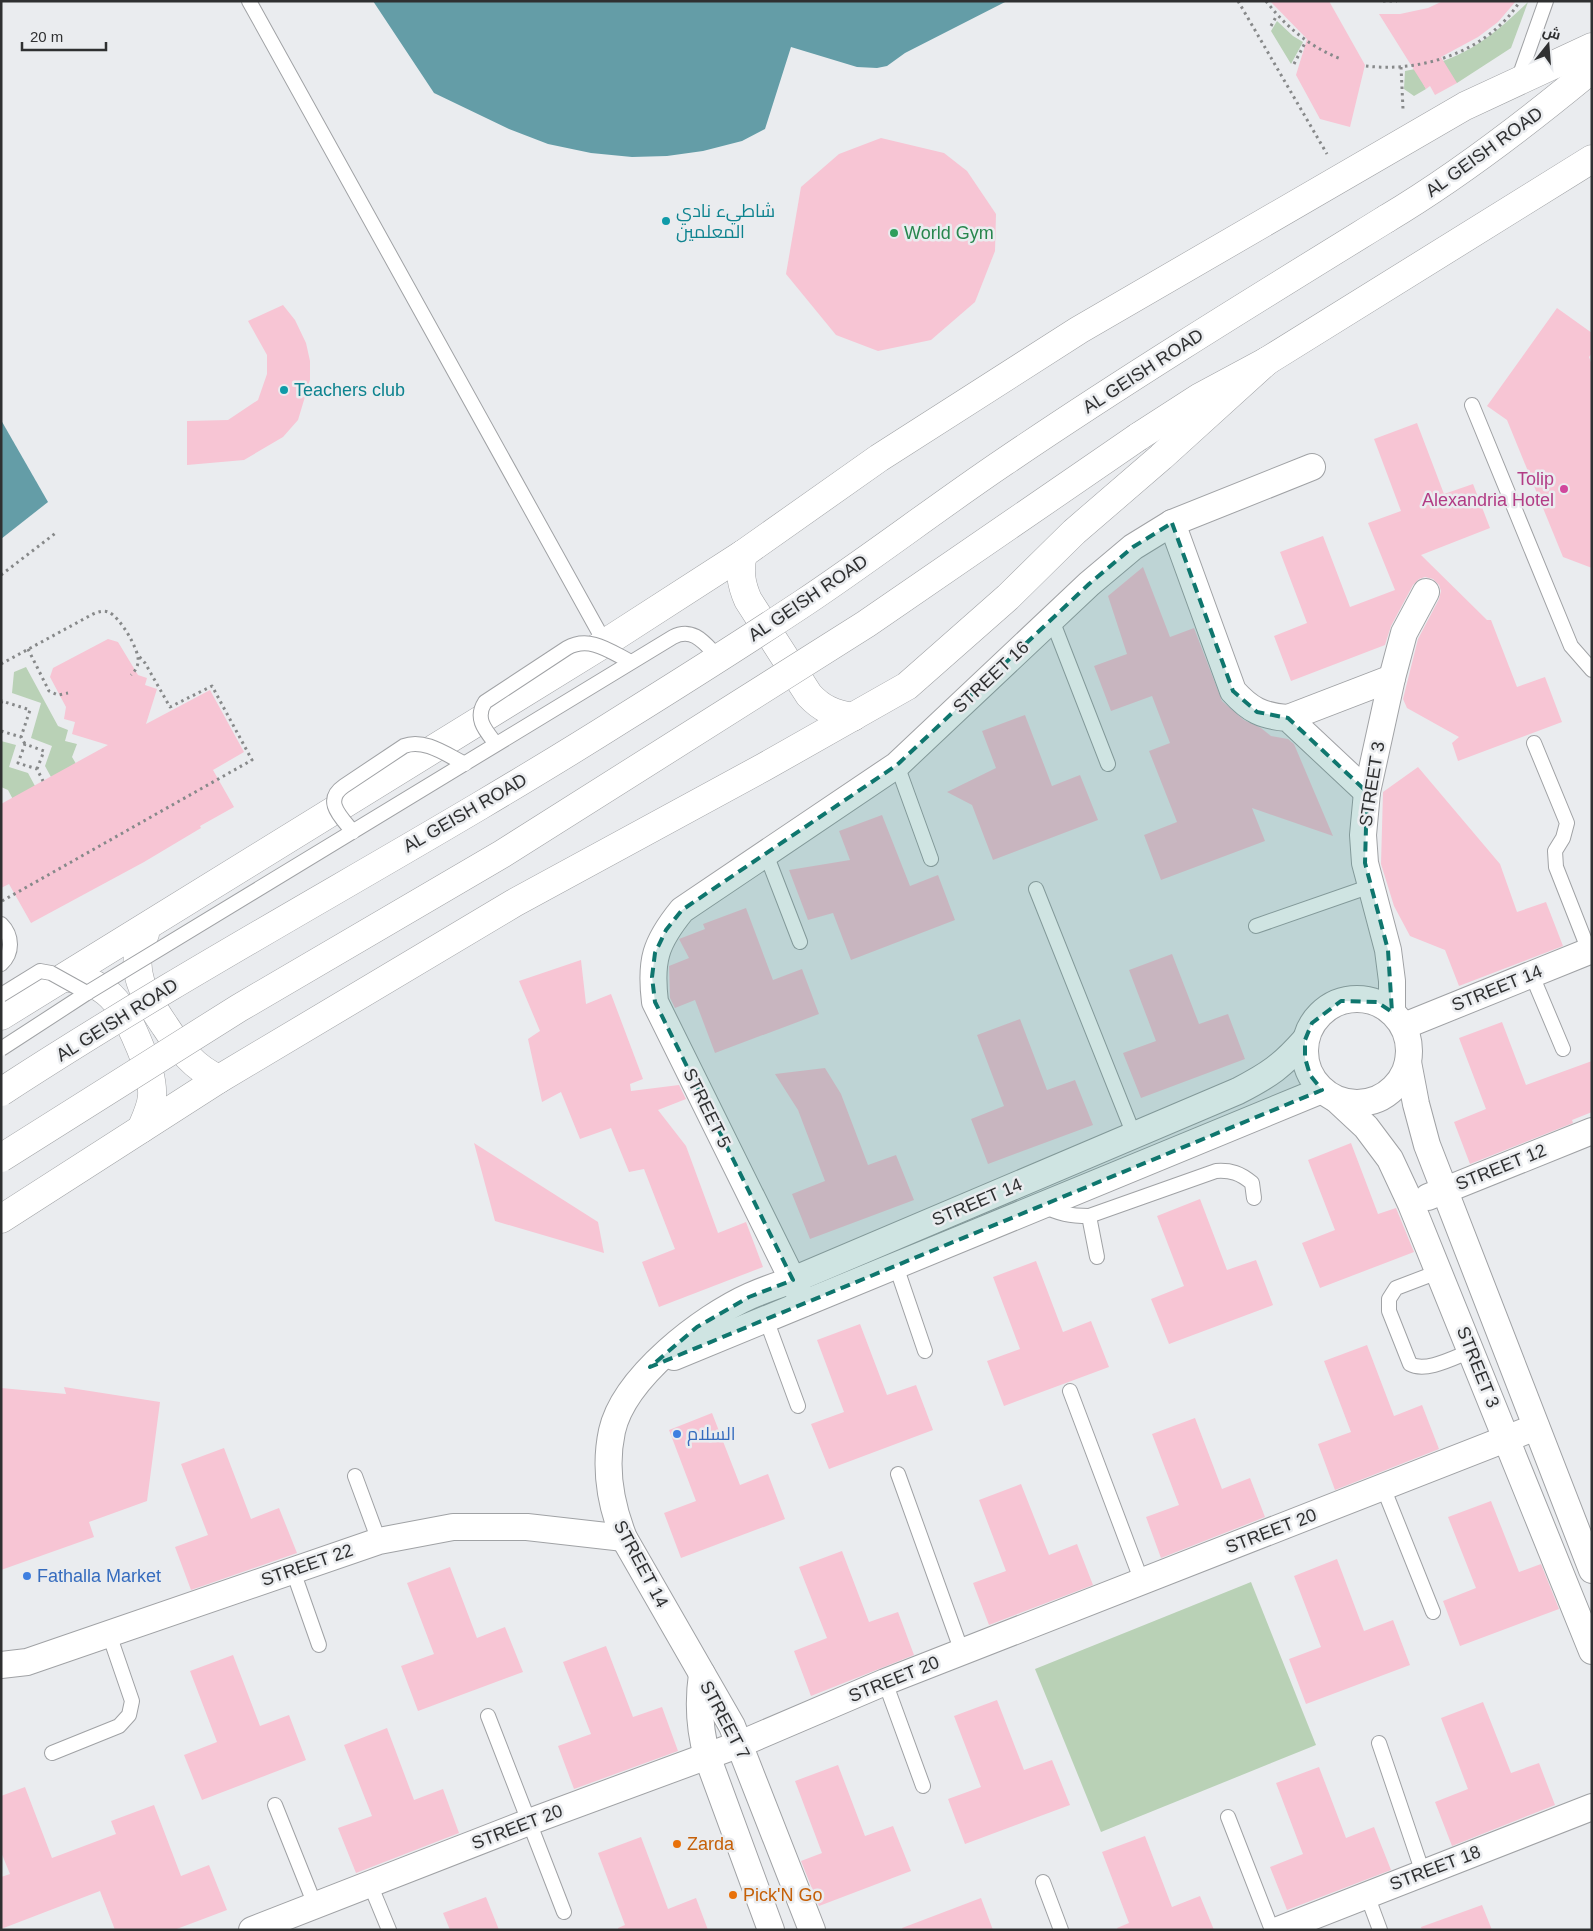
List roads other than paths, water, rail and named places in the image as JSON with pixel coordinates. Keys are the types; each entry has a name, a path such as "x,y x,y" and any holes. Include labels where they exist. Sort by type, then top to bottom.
{"highway":[{"path":"1,1016 61,978 150,926 606,643 743,554 878,458 1079,330 1464,106 1592,47"},
{"name":"AL GEISH ROAD","path":"1,1092 142,1004 271,927 497,796 719,658 805,602 988,473 1110,392 1414,202 1550,104 1592,68"},
{"path":"1,1158 231,1013 502,854 858,629 1138,437 1200,397 1267,361 1592,158"},
{"path":"1,1219 219,1078 514,903 907,686 1008,597 1074,532 1161,457 1267,361"},
{"path":"743,554 740,576 748,600 809,695 818,705 829,712 853,717"},
{"path":"150,926 139,951 139,978 143,992 184,1054 204,1071 219,1078"},
{"path":"61,978 83,981 104,990 120,1005 126,1015 146,1060 152,1084 150,1107 141,1129"}],"street":[{"name":"STREET 16","path":"682,910 897,765 1089,584 1133,547 1172,523 1312,467"},
{"path":"1172,523 1233,691 1244,703 1257,712 1272,717 1288,718 1392,678"},
{"name":"STREET 3","path":"1398,1019 1388,950 1365,863 1363,835 1367,792 1392,678 1404,633 1426,592"},
{"path":"1288,718 1367,792"},
{"name":"STREET 5","path":"682,910 666,930 655,953 652,977 655,1002 804,1303"},
{"name":"STREET 14","path":"1398,1019 1591,950"},
{"path":"1359,999 1377,1002 1398,1019 1409,1044 1408,1062 1402,1079 1390,1092 1373,1101 1355,1104 1329,1095 1310,1075 1305,1058 1305,1040 1312,1023 1325,1010 1340,1001 1359,999"},
{"name":"STREET 14","path":"702,1674 624,1538 615,1514 609,1489 608,1464 612,1429 627,1397 650,1367 698,1327 749,1297 1134,1135 1264,1078 1286,1061 1305,1040"},
{"name":"STREET 3","path":"1408,1062 1416,1104 1427,1145 1443,1191 1536,1427 1583,1524 1592,1570"},
{"name":"STREET 3","path":"1329,1095 1366,1127 1390,1159 1411,1204 1592,1651"},
{"name":"STREET 14","path":"650,1367 1042,1205 1329,1095"},
{"name":"STREET 12","path":"1411,1204 1592,1131"},
{"name":"STREET 20","path":"252,1930 529,1822 740,1744 885,1682 1536,1427"},
{"name":"STREET 22","path":"1,1665 27,1662 379,1541 453,1527 528,1528 624,1538"},
{"name":"STREET 7","path":"702,1674 723,1708 740,1744 812,1930"},
{"name":"STREET 7","path":"702,1674 699,1715 707,1756 771,1930"},
{"name":"STREET 18","path":"1278,1930 1592,1807"}],"lane":[{"path":"249,1 606,643"},
{"path":"1518,80 1546,1"},
{"path":"1472,405 1571,646 1592,670"},
{"path":"1052,620 1108,764"},
{"path":"1,1049 87,993 677,635 685,633 698,637 719,658"},
{"path":"496,744 481,723 479,715 484,702 567,648 585,642 601,647 631,662"},
{"path":"353,832 336,810 334,805 335,794 404,746 410,743 422,744 465,764"},
{"path":"1534,743 1567,823 1563,838 1555,851 1556,867 1591,950"},
{"path":"897,765 931,859"},
{"path":"766,854 800,942"},
{"path":"1256,926 1371,886"},
{"path":"1036,889 1134,1135"},
{"path":"1,924 9,934 10,951 6,960 1,964"},
{"path":"1,995 32,975 46,971 87,993"},
{"path":"1531,973 1563,1049"},
{"path":"1042,1205 1057,1213 1089,1216 1216,1171 1236,1172 1244,1176 1252,1183 1254,1198"},
{"path":"1089,1216 1097,1257"},
{"path":"896,1266 925,1351"},
{"path":"1438,1272 1396,1288 1389,1299 1389,1311 1410,1364 1415,1367 1426,1368 1471,1351"},
{"path":"766,1319 798,1406"},
{"path":"1070,1392 1142,1582"},
{"path":"898,1474 962,1652"},
{"path":"355,1476 379,1541"},
{"path":"1383,1487 1433,1612"},
{"path":"293,1571 319,1646"},
{"path":"52,1753 119,1726 129,1715 132,1701 109,1634"},
{"path":"885,1682 923,1786"},
{"path":"488,1716 564,1912"},
{"path":"1379,1743 1423,1873"},
{"path":"275,1805 316,1905"},
{"path":"1228,1817 1272,1930"},
{"path":"1043,1882 1061,1930"},
{"path":"370,1884 389,1930"},
{"path":"1366,1895 1380,1930"}],"water":[{"path":"373,1 1007,1 905,53 887,66 877,68 857,67 791,47 765,129 742,141 703,151 667,156 632,157 591,153 548,144 509,129 434,93"},
{"path":"1,420 48,502 1,539"}],"place":[{"name":"شاطيء نادي المعلمين","path":"666,221"},
{"name":"World Gym","path":"894,233"},
{"name":"Teachers club","path":"284,390"},
{"name":"Tolip Alexandria Hotel","path":"1564,489"},
{"name":"السلام","path":"677,1434"},
{"name":"Fathalla Market","path":"27,1576"},
{"name":"Zarda","path":"677,1844"},
{"name":"Pick'N Go","path":"733,1895"}]}
